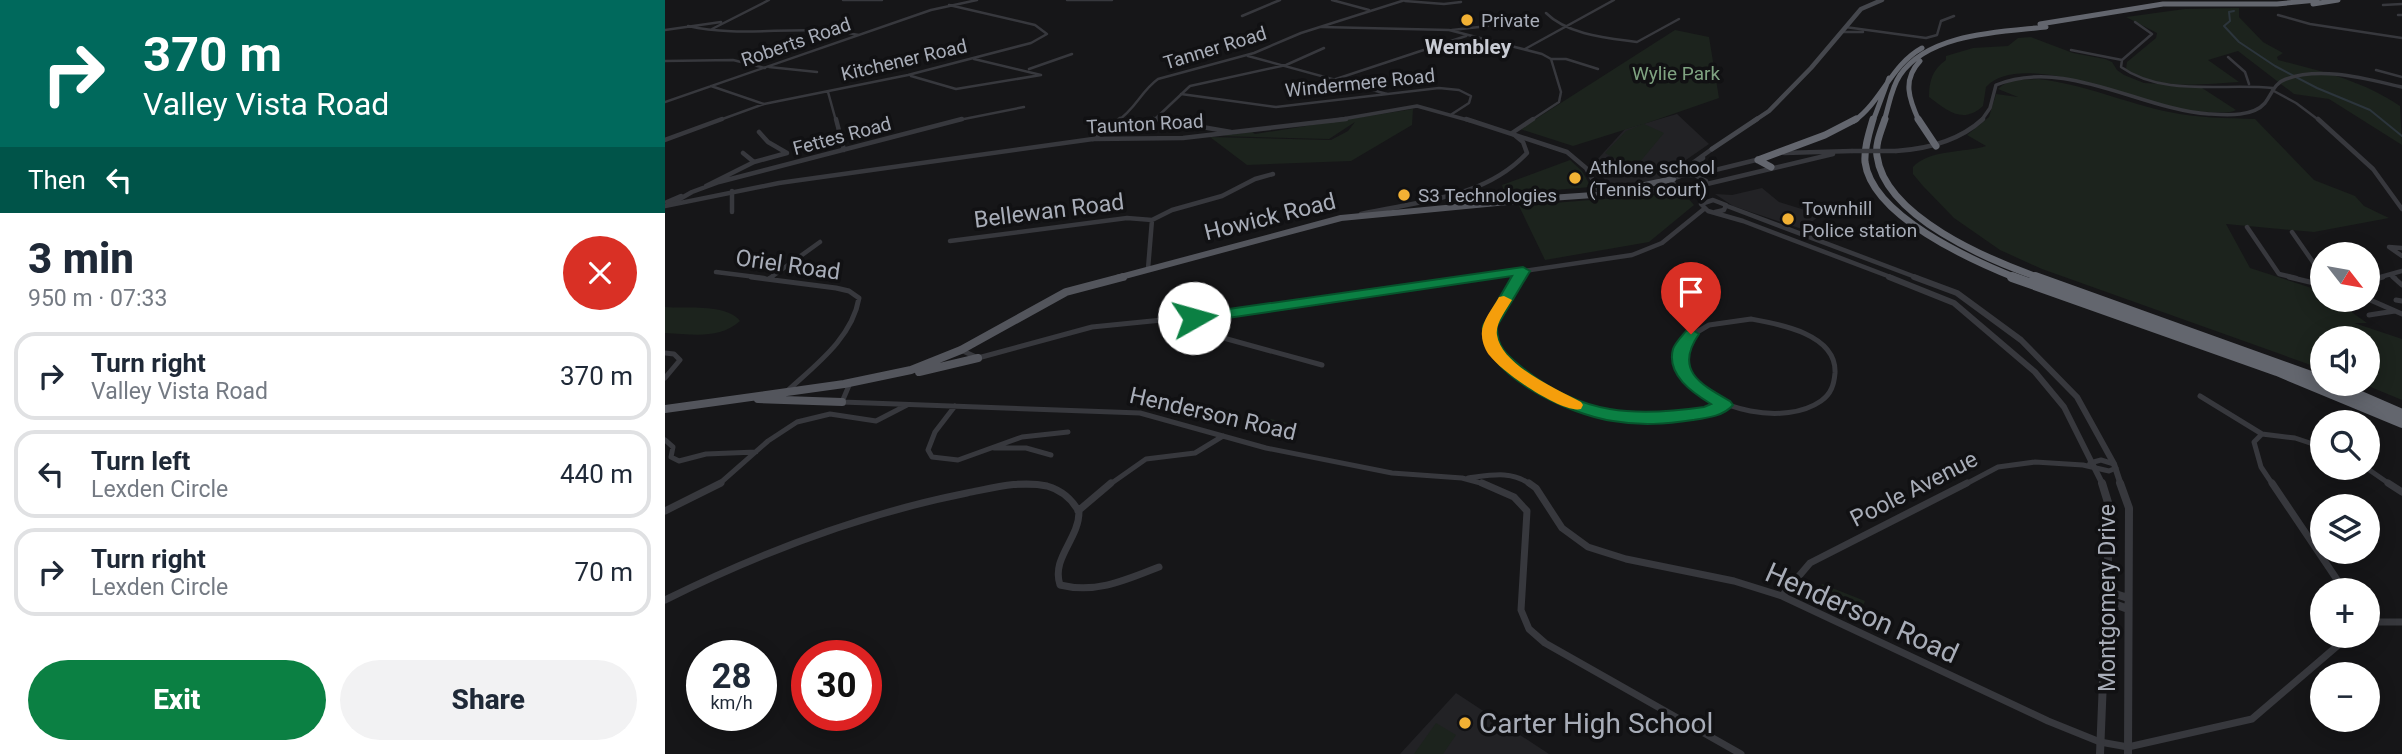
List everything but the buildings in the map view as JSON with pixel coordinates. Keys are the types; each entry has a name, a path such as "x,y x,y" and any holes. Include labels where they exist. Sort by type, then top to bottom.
{"highway":[{"path":"1758,160 1854,120 1873,104 1895,68 1907,57 1932,49 2027,28 2163,4 2277,4 2317,0"},
{"path":"2310,376 2013,269 1967,246 1916,212 1891,187 1877,155 1899,76 1909,63 1932,49 1968,34 2046,27 2168,6 2299,5 2337,0"},
{"path":"1932,49 1918,62 1907,84 1909,96 1925,135 1936,146"},
{"path":"1889,78 1866,145 1866,168 1872,181 1891,204 1929,235 1997,271 2303,382 2402,423"},
{"path":"1758,160 1771,167"},
{"path":"2361,396 2402,414"}],"main road":[{"path":"1712,149 1769,111 1811,68 1863,7 1882,0"},
{"name":"Howick Road","path":"1600,193 1674,178"},
{"name":"Howick Road","path":"665,409 849,386 916,373 964,351 1066,292 1356,215 1401,208 1600,193 1682,190"},
{"name":"Howick Road","path":"899,376 964,351"},
{"path":"916,373 978,358"},
{"name":"Howick Road","path":"705,403 784,394"},
{"path":"758,399 842,402"}],"street":[{"path":"710,31 769,0"},
{"path":"843,0 882,0"},
{"name":"Roberts Road","path":"665,102 949,5 977,0"},
{"path":"1067,0 1112,0"},
{"path":"1242,16 1280,0"},
{"path":"1332,0 1372,10"},
{"name":"Tanner Road","path":"1097,135 1131,112 1154,81 1190,68 1245,56 1405,0 1444,4 1461,2"},
{"path":"1524,49 1614,0"},
{"path":"2383,5 2402,4"},
{"name":"Kitchener Road","path":"665,140 764,104 908,75 1031,43 1048,34 1035,25 949,5"},
{"path":"1546,13 1553,21 1567,26 1634,42 1643,41 1679,19"},
{"path":"2278,15 2310,24 2402,37"},
{"path":"1844,30 1926,38 1937,35 1941,21 1954,16"},
{"path":"665,30 726,22"},
{"path":"2135,22 2149,29 2151,36 2122,60 2121,67 2126,73 2179,86 2249,84 2272,89 2292,99 2367,163 2402,209"},
{"path":"688,26 710,31 830,29 859,35"},
{"path":"1322,27 1449,30 1488,26"},
{"path":"1449,30 1524,49 1551,59 1566,60 1598,69"},
{"path":"1336,79 1469,35"},
{"path":"1155,119 1190,86 1286,65 1324,48"},
{"path":"2071,50 2122,60"},
{"path":"1028,70 1072,54"},
{"path":"1245,56 1391,95"},
{"path":"2228,57 2245,72 2249,84"},
{"path":"908,75 956,89 1041,75 972,59"},
{"path":"1512,133 1561,99 1551,59"},
{"path":"665,61 733,60 783,71 801,69 817,72"},
{"path":"2376,71 2402,77"},
{"path":"1674,178 1799,151 1896,151 1936,146 1960,134 1982,118 1989,110 1996,85 2011,79 2038,76 2066,79 2164,108 2213,114 2256,110 2264,104 2272,89 2285,79 2335,76 2402,87"},
{"path":"711,86 764,104"},
{"name":"Windermere Road","path":"1181,94 1276,107 1439,88 1459,90 1471,96 1469,103 1452,114"},
{"path":"828,92 844,150"},
{"name":"Taunton Road","path":"667,204 732,191 1081,141 1097,135 1170,139 1348,119 1417,106 1452,114 1523,139 1549,144 1575,157 1586,168 1600,193"},
{"name":"Fettes Road","path":"681,196 844,150 968,118 1024,107"},
{"path":"1097,135 1155,119 1232,132"},
{"path":"697,191 754,162 787,153 768,142 759,132"},
{"path":"1401,208 1493,181 1526,155 1523,139"},
{"path":"1693,175 1691,169 1712,149"},
{"path":"1703,206 1673,185 1674,178 1684,167 1712,149"},
{"path":"1682,190 1706,186 1771,167 1852,151"},
{"path":"743,153 754,162"},
{"path":"1222,196 1255,178 1273,174"},
{"path":"1693,175 1704,179 1717,200"},
{"path":"732,191 732,212"},
{"path":"667,204 681,196"},
{"name":"Bellewan Road","path":"950,241 1127,218 1152,220 1172,210 1222,196"},
{"path":"964,351 978,358 1092,327 1194,318 1644,252 1672,237 1698,215 1709,200 1717,200"},
{"name":"Montgomery Drive","path":"1717,200 1945,287 2021,340 2077,397 2115,466 2129,508 2128,751"},
{"name":"Montgomery Drive","path":"1703,206 1946,298 2005,344 2035,372 2064,407 2090,465 2105,489 2110,509 2100,754"},
{"path":"1698,215 1724,211 1727,206"},
{"name":"Bellewan Road","path":"1148,269 1152,220"},
{"path":"1769,231 1777,225"},
{"path":"2247,227 2279,274 2310,282"},
{"path":"2292,232 2310,258"},
{"path":"769,279 820,242"},
{"path":"2402,248 2389,247 2402,256"},
{"path":"1523,271 1495,315 1489,336 1496,354 1532,383 1577,406 1632,418 1682,418 1724,405 1758,412 1791,412 1805,408 1828,395 1834,384 1833,362 1817,342 1779,324 1733,320 1703,327 1684,341 1679,358 1681,369 1697,389 1724,405"},
{"path":"2380,278 2402,271"},
{"name":"Oriel Road","path":"716,272 836,288 849,291 859,298 854,315 834,345 784,394"},
{"path":"2391,275 2402,285"},
{"path":"2380,304 2402,314"},
{"path":"2369,315 2395,311"},
{"path":"1194,318 1199,329 1209,334 1322,365"},
{"path":"1997,337 2010,332"},
{"path":"2005,344 2021,340"},
{"path":"665,353 678,355 680,360 665,378"},
{"path":"842,402 849,386"},
{"path":"2200,396 2262,434 2295,438 2310,443"},
{"name":"Henderson Road","path":"842,402 1140,413 1266,447 1392,473 1462,478 1505,474 1520,476 1532,483 1562,528 1588,547 1626,559 1734,582 1782,596 2048,721 2128,751"},
{"path":"665,511 723,482 783,429 807,417 843,415 876,421 909,404"},
{"path":"955,406 934,432 928,450 929,455 938,460 963,460 1019,439 1068,432"},
{"path":"2262,434 2254,442 2261,467 2336,578"},
{"path":"1078,511 1122,474 1146,458 1195,453 1223,436"},
{"path":"665,440 673,447 671,457 679,461 706,454 756,452"},
{"path":"991,448 1026,449 1051,456"},
{"name":"Poole Avenue","path":"1782,596 1810,563 1981,474 2014,463 2090,465 2109,471 2115,466"},
{"path":"1495,487 1505,474"},
{"path":"2380,477 2402,492"},
{"name":"Henderson Road","path":"1462,478 1495,487 1514,496 1527,511 1521,610 1529,629 1545,643 1741,754"},
{"path":"665,600 778,548 938,498 1010,485 1042,485 1065,496 1078,511 1080,520 1059,564 1057,579 1060,585 1090,590 1108,586 1159,566"},
{"path":"2106,592 2128,598"},
{"path":"2106,601 2128,609"},
{"path":"2380,622 2402,622"},
{"path":"2128,751 2252,719 2335,648"}],"shaded area":[{"path":"1677,114 1709,144 1657,180 1608,186 1595,162 1625,129"},
{"path":"1762,188 1779,202 1821,215 1802,229 1733,206 1715,194 1732,195"},
{"name":"Carter High School","path":"1456,693 1549,754 1400,754"}],"green space":[{"path":"2239,8 2239,17 2263,42 2283,53 2277,57 2278,60 2356,83 2400,106 2402,145 2329,99 2294,94 2238,51 2208,60 2239,82 2181,85 2152,81 2126,69 2127,62 2156,38 2157,33 2126,17 2185,9"},
{"name":"Wylie Park","path":"1675,30 1709,37 1719,98 1644,124 1664,133 1634,169 1605,153 1626,131 1643,124 1573,146 1520,129"},
{"path":"2031,37 2073,53 2105,59 2112,62 2124,75 2144,83 2199,86 2236,110 2182,110 2079,81 2024,73 2002,77 1986,87 1983,106 1968,114 1955,113 1929,97 1933,76 1946,60 1946,56 1973,48 2008,46 2018,38"},
{"path":"2022,80 2055,81 2180,114 2255,119 2314,180 2355,196 2364,206 2389,218 2314,232 2226,224 2250,268 2310,287 2310,312 2351,312 2367,323 2354,323 2363,326 2310,326 2310,365 2042,269 2000,250 1954,218 1913,174 1913,167 1938,154 1986,146 1967,135 1989,117 1996,94 2018,97 1998,89 2002,85"},
{"path":"1413,109 1412,125 1351,161 1247,165 1210,137 1331,140 1348,131 1355,122 1329,139 1220,136 1252,132 1255,134"},
{"path":"1570,160 1582,171 1591,187 1505,194 1502,185"},
{"path":"1673,193 1687,197 1694,205 1649,242 1545,260 1519,206"},
{"path":"665,307 716,309 734,315 740,321 714,333 665,333"},
{"path":"2380,332 2402,339 2402,400 2380,391"},
{"path":"1267,418 1300,426 1289,439 1255,431"},
{"path":"1822,584 1865,601 1860,615 1816,598"},
{"path":"1436,723 1456,735 1443,754 1414,754"}],"waterway":[{"path":"2234,11 2229,12 2230,21 2224,26 2239,42 2275,66 2317,88 2370,110 2402,136"}],"slow traffic":[{"path":"1504,300 1490,326 1489,336 1496,354 1532,383 1575,405"}],"place":[{"name":"Private","path":"1467,20"},
{"name":"Athlone school (Tennis court)","path":"1575,178"},
{"name":"S3 Technologies","path":"1404,195"},
{"name":"Townhill Police station","path":"1788,219"},
{"name":"Carter High School","path":"1465,723"}],"district":[{"name":"Wembley","path":"1468,47"}],"route":[{"path":"1194,318 1281,308 1523,271 1490,326 1491,344 1504,363 1555,397 1577,406 1611,416 1657,420 1682,418 1724,405 1697,389 1681,369 1681,349 1691,334"}]}
